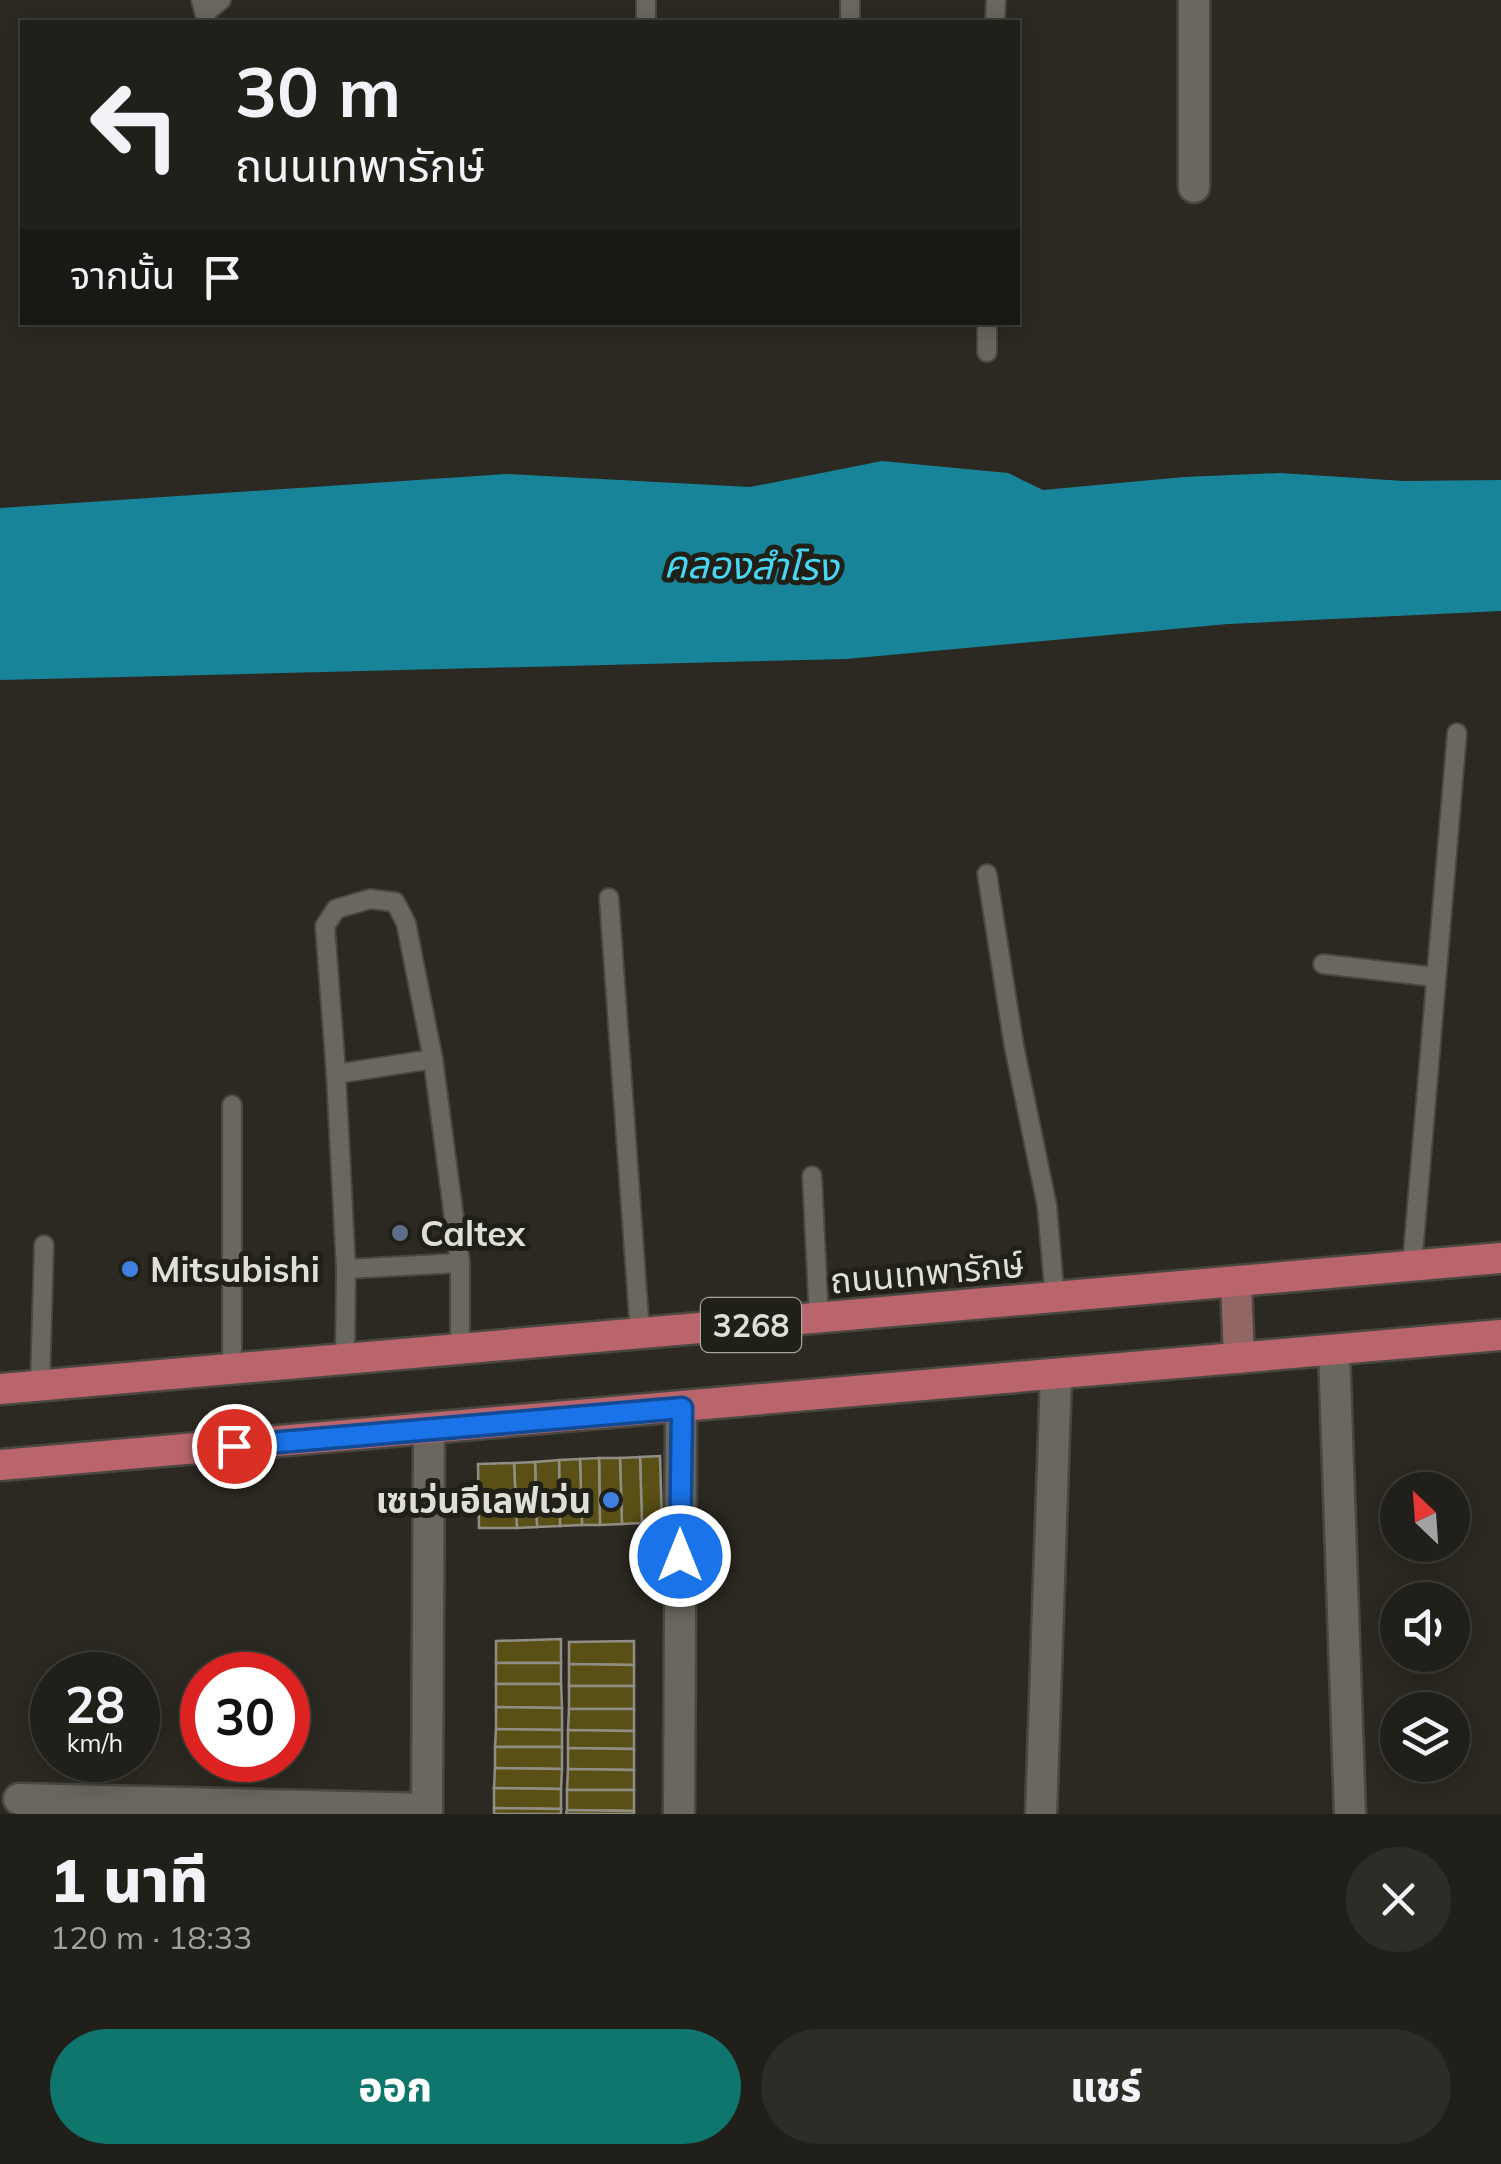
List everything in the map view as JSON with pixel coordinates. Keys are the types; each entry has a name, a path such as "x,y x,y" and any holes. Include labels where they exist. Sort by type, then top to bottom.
{"main road":[{"name":"ถนนเทพารักษ์","path":"0,1390 1501,1258"},
{"path":"1236,1282 1239,1358"},
{"name":"3268","path":"0,1466 1501,1336"}],"street":[{"path":"1194,0 1194,187"},
{"path":"1334,1350 1350,1814"},
{"path":"1041,1814 1056,1376"},
{"path":"679,1814 682,1408"},
{"path":"19,1799 427,1812 429,1430"}],"lane":[{"path":"204,12 221,0"},
{"path":"987,352 988,325"},
{"path":"1412,1266 1457,733"},
{"path":"987,874 1014,1046 1047,1206 1054,1300"},
{"path":"609,898 640,1334"},
{"path":"345,1358 346,1269 325,926 336,909 370,899 395,902 406,923 433,1059 460,1263 460,1348"},
{"path":"1323,964 1436,977"},
{"path":"336,1074 433,1059"},
{"path":"232,1106 232,1368"},
{"path":"812,1176 819,1319"},
{"path":"40,1386 44,1245"},
{"path":"346,1269 460,1263"}],"water":[{"name":"คลองสำโรง","path":"882,461 1008,473 1043,490 1280,473 1404,481 1501,480 1501,611 1228,624 846,659 0,680 0,508 506,474 750,487"}],"building":[{"path":"660,1456 662,1523 642,1523 640,1457"},
{"path":"640,1457 642,1523 622,1524 620,1458"},
{"path":"599,1458 620,1458 622,1524 600,1525"},
{"path":"599,1458 600,1525 582,1525 580,1459"},
{"path":"580,1459 582,1525 560,1526 559,1460"},
{"path":"559,1460 560,1526 537,1527 535,1462"},
{"path":"535,1462 537,1527 517,1528 514,1463"},
{"path":"514,1463 517,1528 479,1528 478,1464"},
{"path":"561,1639 561,1663 496,1663 496,1641"},
{"path":"634,1641 634,1665 569,1664 569,1642"},
{"path":"496,1663 561,1663 561,1684 496,1684"},
{"path":"569,1664 634,1665 634,1686 569,1686"},
{"path":"496,1684 561,1684 562,1708 496,1707"},
{"path":"569,1686 634,1686 634,1709 569,1709"},
{"path":"496,1707 562,1708 562,1730 496,1729"},
{"path":"569,1709 634,1709 634,1731 568,1730"},
{"path":"496,1729 562,1730 562,1747 495,1747"},
{"path":"568,1730 634,1731 634,1749 568,1748"},
{"path":"495,1747 562,1747 562,1769 495,1768"},
{"path":"568,1748 634,1749 634,1770 568,1769"},
{"path":"495,1768 562,1769 561,1789 494,1788"},
{"path":"568,1769 634,1770 634,1790 567,1790"},
{"path":"494,1788 561,1789 561,1809 494,1808"},
{"path":"567,1790 634,1790 634,1811 567,1810"},
{"path":"494,1808 561,1809 561,1814 494,1814"},
{"path":"567,1810 634,1811 634,1814 566,1814"}],"place":[{"name":"Caltex","path":"400,1233"},
{"name":"Mitsubishi","path":"130,1269"},
{"name":"เซเว่นอีเลฟเว่น","path":"611,1500"}],"route":[{"path":"234,1446 682,1408 680,1556"}]}
